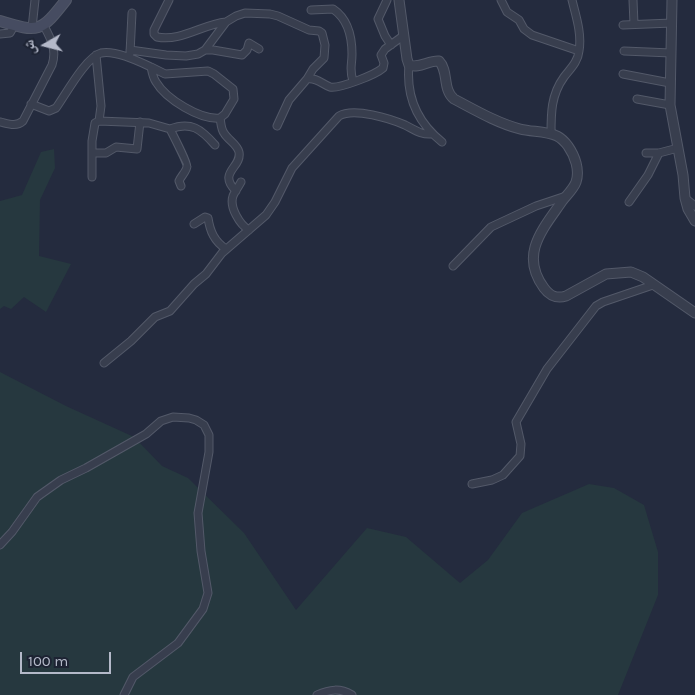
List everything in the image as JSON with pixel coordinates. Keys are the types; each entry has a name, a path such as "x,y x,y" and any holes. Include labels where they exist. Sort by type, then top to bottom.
{"main road":[{"path":"0,21 14,26 32,28 44,26 66,0"}],"street":[{"path":"32,28 35,0"},
{"path":"169,0 154,30 154,34 157,37 174,38 215,23 226,22 241,14 270,14 278,16 309,30 319,31 324,36 324,58 289,100 276,126"},
{"path":"387,0 378,19 385,36 392,45"},
{"path":"501,0 507,12 519,20 524,29 532,35 580,51"},
{"path":"551,134 554,96 564,76 576,62 580,51 577,19 572,0"},
{"path":"633,0 634,24"},
{"path":"672,0 670,105 684,175 685,198 688,209 695,221"},
{"path":"400,2 409,65 408,81 414,106 432,134 442,142"},
{"path":"311,10 333,9 349,28 352,56 350,70 353,81"},
{"path":"129,58 132,13"},
{"path":"130,50 186,56 198,54 205,50 226,22"},
{"path":"623,26 672,23"},
{"path":"0,34 10,33 14,26"},
{"path":"0,123 13,125 19,124 23,120 54,58 53,45 44,26"},
{"path":"307,79 313,78 337,88 381,70 384,66 381,54 404,36"},
{"path":"205,50 242,54 247,50 250,43 259,49"},
{"path":"624,52 671,53"},
{"path":"31,104 48,111 56,108 89,62 96,55 106,53 129,58 165,74 200,71 208,71 214,74 234,92 234,99 225,114 220,118"},
{"path":"96,55 101,96 99,121"},
{"path":"409,65 415,67 439,61 442,65 446,90 454,99 518,128 559,137 575,157 578,171 576,183 533,250 534,269 537,278 547,292 552,296 560,298 600,277 616,272 631,272 643,277 695,313"},
{"path":"151,67 156,83 184,107 196,113 220,118"},
{"path":"623,74 670,83"},
{"path":"637,99 670,105"},
{"path":"190,125 196,113"},
{"path":"104,363 131,341 155,317 170,311 194,284 206,274 226,249 266,214 287,176 299,159 342,114 350,113 380,117 407,126 420,133 432,134"},
{"path":"220,118 223,131 239,151 239,157 229,176 230,185 236,190"},
{"path":"92,177 92,141 95,123 99,121 149,122 170,128 190,125 206,135 215,145"},
{"path":"93,153 106,153 116,147 137,149 140,122"},
{"path":"170,128 187,163 187,168 179,181 181,186"},
{"path":"646,153 678,148"},
{"path":"629,202 648,175 659,152"},
{"path":"241,182 233,196 233,206 239,222 249,230"},
{"path":"453,266 491,227 536,206 566,196"},
{"path":"685,198 695,206"},
{"path":"194,224 207,217 217,243 226,249"},
{"path":"472,484 492,480 503,475 520,456 521,444 516,422 547,369 596,306 653,285"},
{"path":"0,545 37,498 61,480 146,434 161,421 173,417 190,418 204,426 209,435 209,452 198,513 202,559 208,593 203,609 178,643 132,677 124,695"},
{"path":"317,695 336,689 343,689 352,695"}],"shaded area":[{"path":"54,149 55,168 40,200 39,256 71,264 46,312 24,297 11,309 4,306 0,309 0,201 22,195 41,152"},
{"path":"0,372 66,406 134,437 162,466 188,478 244,533 296,610 367,528 406,537 460,583 488,560 522,513 589,484 614,488 644,505 658,552 658,595 618,695 0,695"}]}
